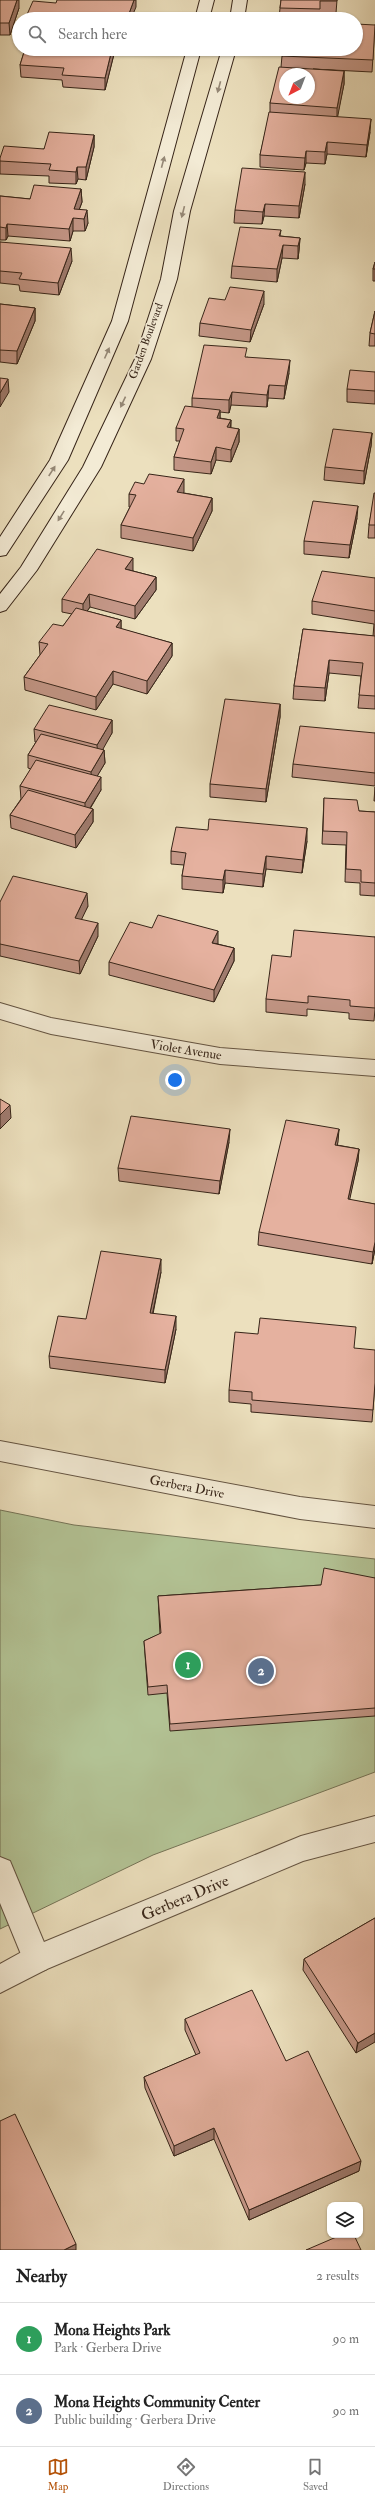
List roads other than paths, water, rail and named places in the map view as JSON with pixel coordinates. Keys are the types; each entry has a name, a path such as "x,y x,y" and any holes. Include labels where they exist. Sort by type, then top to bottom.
{"street":[{"path":"204,12 207,0"},
{"path":"238,12 240,0"},
{"path":"0,551 59,460 120,321 192,56"},
{"name":"Garden Boulevard","path":"0,606 28,570 92,466 143,359 168,279 182,211 227,56"},
{"name":"Violet Avenue","path":"0,1011 51,1026 220,1056 375,1068"},
{"name":"Gerbera Drive","path":"0,1451 300,1508 375,1517"},
{"name":"Gerbera Drive","path":"0,1978 37,1959 301,1850 375,1829"},
{"path":"0,1870 37,1959"}],"place":[{"name":"Mona Heights Park","path":"188,1665"},
{"name":"Mona Heights Community Center","path":"261,1671"}]}
